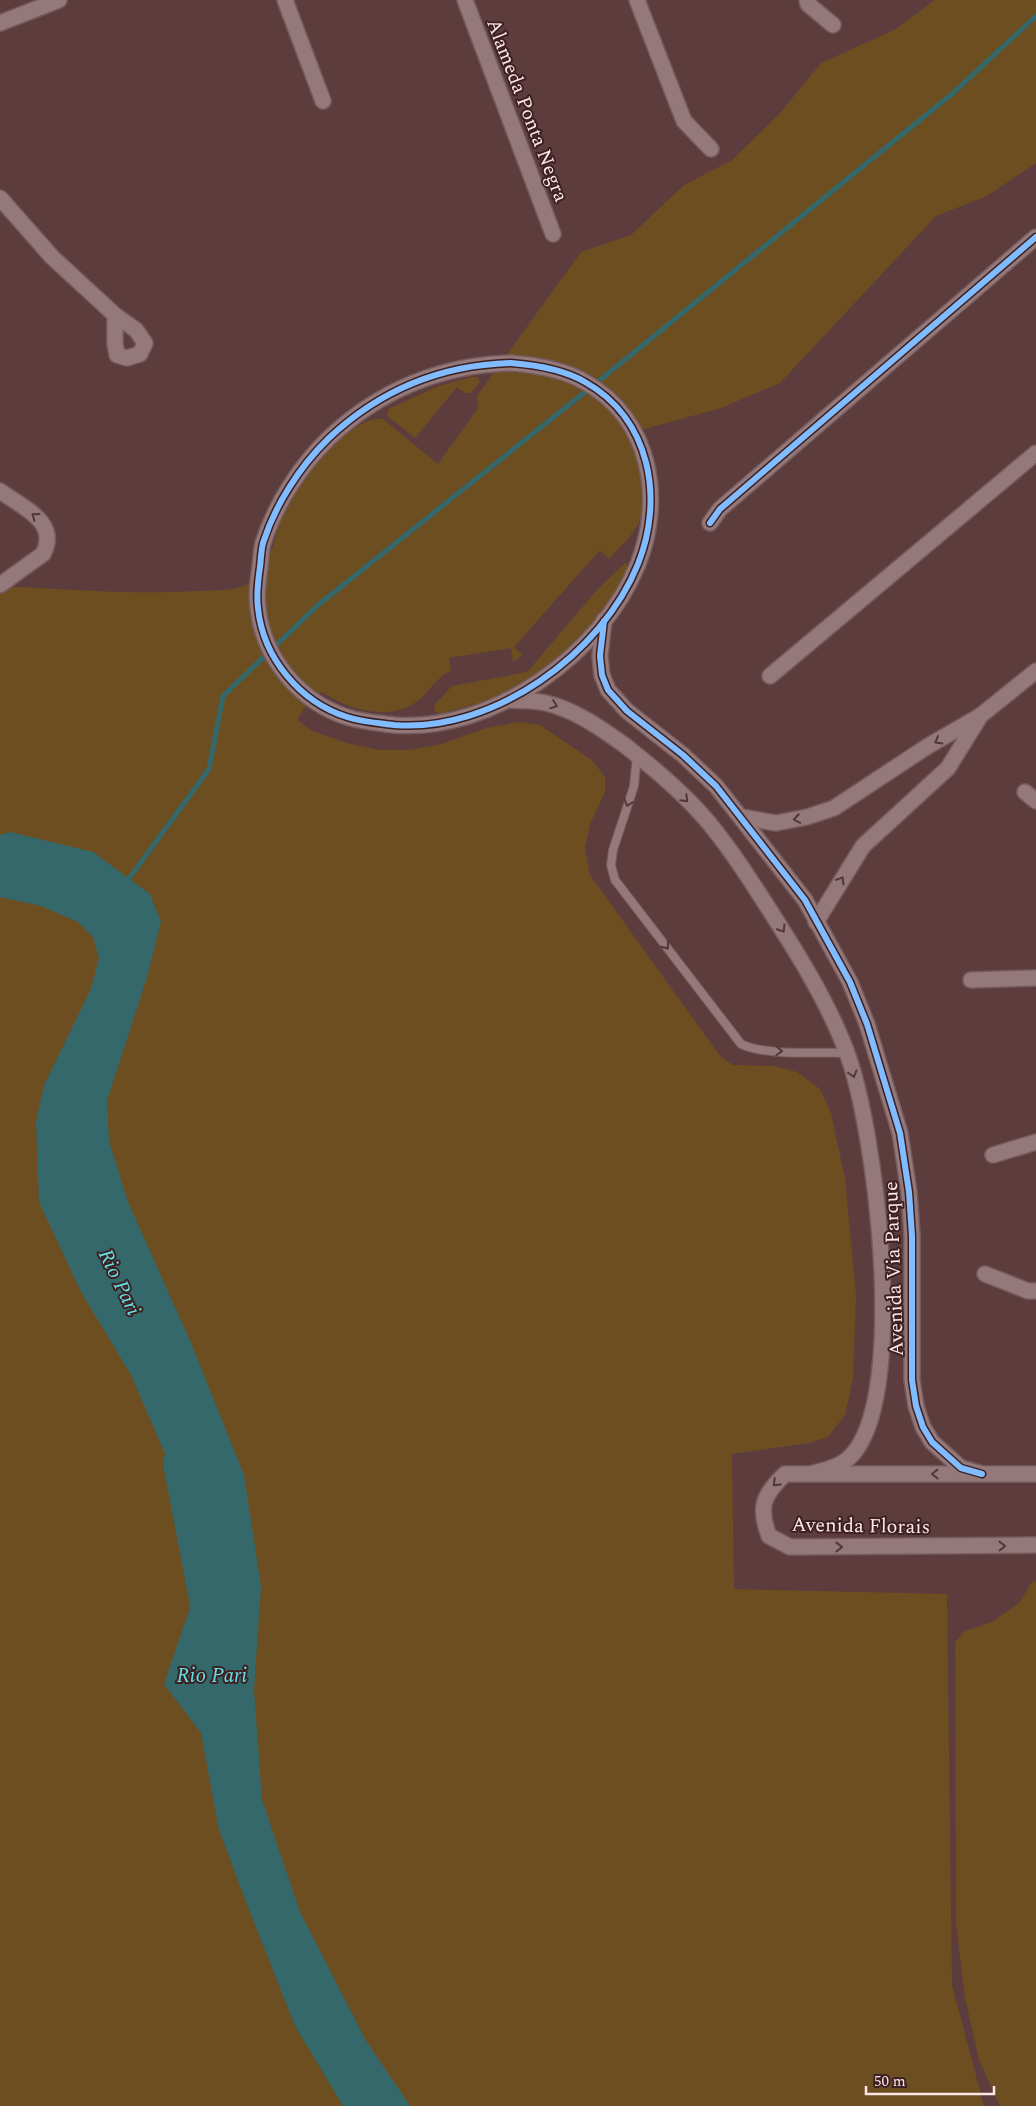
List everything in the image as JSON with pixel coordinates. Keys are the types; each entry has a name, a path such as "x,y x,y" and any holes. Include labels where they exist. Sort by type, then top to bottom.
{"street":[{"path":"0,23 59,0"},
{"path":"285,0 323,101"},
{"name":"Alameda Ponta Negra","path":"465,0 553,234"},
{"path":"637,0 684,121 712,149"},
{"path":"807,0 808,4 833,25"},
{"path":"0,198 52,257 115,315"},
{"path":"710,523 720,509 1036,237"},
{"name":"Avenida Via Parque","path":"529,364 547,368 585,382 601,393 612,401 629,421 642,445 649,474 651,506 646,536 637,565 618,602 604,620 579,650 528,689 468,716 435,724 404,726 347,717 321,705 301,690 282,671 274,657 266,640 258,609 258,582 263,545 280,505 296,477 328,439 366,408 406,385 444,371 477,365 529,364"},
{"path":"770,676 1036,453"},
{"path":"0,491 43,522 48,538 43,554 1,582"},
{"name":"Avenida Via Parque","path":"604,620 600,656 602,675 608,690 627,711 682,755 716,786 742,817 805,900 850,982 867,1024 900,1133 909,1192 912,1236 912,1380 916,1406 923,1427 932,1442 961,1468 982,1474"},
{"path":"742,817 776,822 808,817 834,808 928,746 980,716 1036,671"},
{"name":"Avenida Via Parque","path":"506,700 544,702 595,724 656,770 708,822 746,872 809,972 847,1053 863,1109 874,1183 880,1237 881,1358 872,1418 865,1436 855,1452 839,1466 810,1474"},
{"path":"816,922 863,846 948,768 980,716"},
{"path":"971,980 1036,978"},
{"path":"993,1154 1036,1142"},
{"path":"985,1274 1028,1291 1036,1291"},
{"name":"Avenida Florais","path":"1036,1474 785,1474 769,1490 763,1506 763,1521 769,1536 790,1547 1036,1545"}],"lane":[{"path":"637,755 634,786 613,850 611,865 615,880 741,1044 750,1048 778,1051 847,1053"}],"shaded area":[{"path":"935,0 1036,0 1036,163 987,196 936,216 780,383 721,408 634,432 629,438 640,468 644,490 644,501 639,522 630,537 609,559 600,550 514,647 523,655 513,662 511,648 449,658 451,671 438,679 420,699 397,711 384,712 357,708 344,704 322,692 310,699 297,720 312,731 350,744 380,750 408,750 442,744 486,728 520,722 540,725 593,761 605,777 605,792 590,824 585,848 590,875 720,1056 733,1065 774,1066 797,1072 820,1089 831,1113 845,1178 856,1295 853,1378 845,1415 828,1437 809,1443 732,1454 734,1589 947,1594 952,1985 984,2106 0,2106 0,586 147,592 238,588 252,580 264,567 271,552 283,514 299,486 325,454 355,427 370,420 383,419 438,464 478,408 477,396 581,252 631,235 684,185 732,160 780,113 821,63 894,30"},
{"path":"477,377 480,382 471,393 465,393 457,387 415,438 387,416 388,409 439,386"},
{"path":"626,562 628,567 618,588 605,608 591,627 557,661 538,675 496,697 441,714 434,711 435,704 452,686 527,672 597,590"},
{"path":"1036,1581 1036,2106 1000,2106 979,2060 965,1998 956,1924 955,1642 965,1631 992,1622 1020,1602 1031,1583"}],"water":[{"name":"Rio Pari","path":"10,832 93,852 150,894 161,922 147,977 107,1101 109,1141 128,1202 191,1343 244,1475 261,1586 254,1690 262,1800 300,1912 365,2039 410,2106 343,2106 295,2026 219,1830 201,1733 164,1684 192,1602 200,1550 187,1505 131,1375 81,1292 39,1202 36,1122 44,1085 91,989 99,958 93,937 78,922 41,906 0,897 0,835"}],"waterway":[{"path":"125,884 209,769 223,696 318,605 590,388 953,93 1036,16"},
{"name":"Rio Pari","path":"178,1463 205,1604"}],"cycle path":[{"path":"710,523 720,509 1036,237"},
{"path":"511,363 549,368 585,382 607,398 625,417 638,439 646,462 650,488 650,513 646,539 638,564 621,597 599,628 571,657 540,681 505,701 469,716 431,724 394,725 359,720 330,710 314,701 287,676 267,644 261,626 257,598 258,582 263,543 274,514 290,487 318,449 369,406 413,383 436,375 460,369 511,363"},
{"path":"604,621 600,656 602,675 608,690 627,711 683,755 716,786 805,900 850,982 867,1024 900,1133 909,1192 912,1236 912,1380 916,1406 923,1427 932,1442 961,1468 982,1474"}]}
